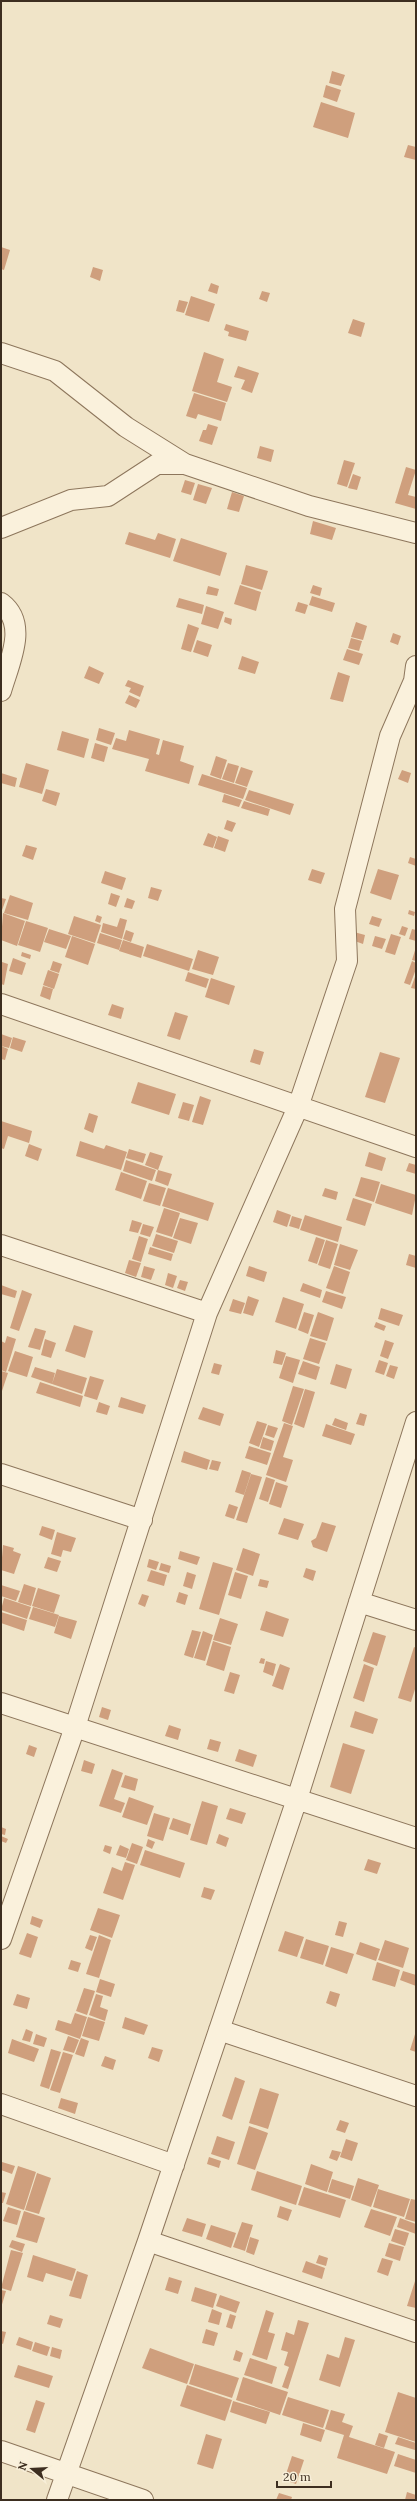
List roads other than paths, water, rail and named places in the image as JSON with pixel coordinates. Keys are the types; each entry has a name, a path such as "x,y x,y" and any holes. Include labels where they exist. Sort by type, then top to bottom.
{"street":[{"path":"1,353 55,371 126,427 185,464 309,506 416,533"},
{"path":"1,528 71,500 108,496 157,464 185,464"},
{"path":"1,603 9,609 18,635 1,690"},
{"path":"1,1939 75,1727 207,1313 298,1107 347,961 345,909 390,736 414,681 416,666"},
{"path":"1,1004 416,1147"},
{"path":"1,1245 207,1313"},
{"path":"57,2500 148,2241 297,1799 416,1422"},
{"path":"1,1474 142,1520"},
{"path":"360,1602 416,1620"},
{"path":"1,1703 416,1838"},
{"path":"219,2030 416,2096"},
{"path":"1,2104 174,2165"},
{"path":"148,2241 416,2332"},
{"path":"1,2451 66,2475 143,2500"}]}
